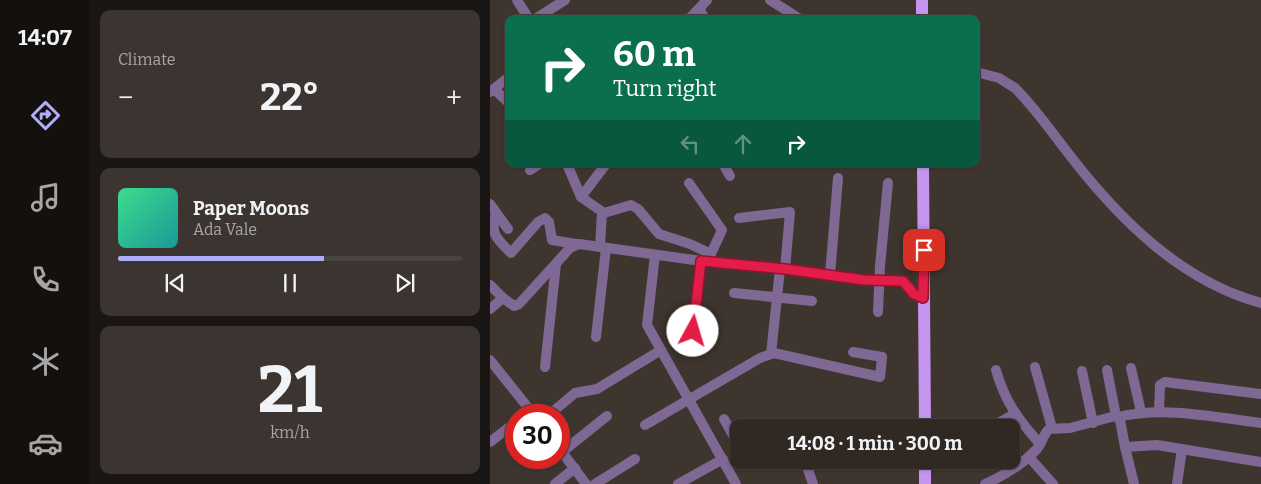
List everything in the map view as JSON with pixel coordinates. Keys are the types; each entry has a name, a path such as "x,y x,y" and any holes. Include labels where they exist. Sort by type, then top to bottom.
{"main road":[{"path":"922,0 922,15"},
{"path":"923,167 923,419"},
{"path":"925,469 925,484"}],"street":[{"path":"517,0 526,15"},
{"path":"541,15 565,0"},
{"path":"702,14 708,0"},
{"path":"770,0 794,15"},
{"path":"980,73 1000,78 1015,88 1110,204 1170,257 1219,288 1261,303"},
{"path":"505,80 492,91 505,100"},
{"path":"530,170 534,167"},
{"path":"568,167 581,197 605,214 631,205 638,209 659,234 690,244 708,258"},
{"path":"581,197 604,167"},
{"path":"725,167 730,176"},
{"path":"830,271 838,178"},
{"path":"689,183 722,230 708,258 693,331"},
{"path":"878,312 879,274 888,183"},
{"path":"493,208 493,233 511,253 542,219 549,220 552,240 655,255 708,258 783,269 879,274 903,281 914,294 923,298"},
{"path":"493,208 508,229"},
{"path":"739,218 789,211 791,214 787,252 777,296 771,354"},
{"path":"596,337 603,247 602,212"},
{"path":"490,285 514,306 519,304 576,244"},
{"path":"655,255 646,321 736,484"},
{"path":"545,367 556,264"},
{"path":"734,293 812,301"},
{"path":"490,309 503,298"},
{"path":"562,404 572,395 597,389 661,350"},
{"path":"645,425 771,354 782,354 880,377 882,357 853,352"},
{"path":"490,360 523,404"},
{"path":"1035,367 1052,428"},
{"path":"1131,368 1141,412"},
{"path":"996,370 1004,396 1014,414 1040,444"},
{"path":"1107,370 1134,484"},
{"path":"1082,372 1093,422"},
{"path":"1159,412 1160,386 1165,382 1261,394"},
{"path":"986,484 1029,457 1040,444 1047,430 1052,428 1070,428 1141,412 1159,412 1261,424"},
{"path":"1005,419 1014,414"},
{"path":"570,442 607,416"},
{"path":"724,419 730,430"},
{"path":"490,442 505,430"},
{"path":"1125,447 1146,444 1261,462"},
{"path":"1177,484 1182,449"},
{"path":"1029,457 1054,484"},
{"path":"595,484 635,459"},
{"path":"678,484 723,459"},
{"path":"570,462 586,484"},
{"path":"555,484 575,468"},
{"path":"808,469 813,484"}],"route":[{"path":"693,331 701,261 716,264 785,269 864,280 903,281 908,284 917,297 923,298 924,250"}]}
